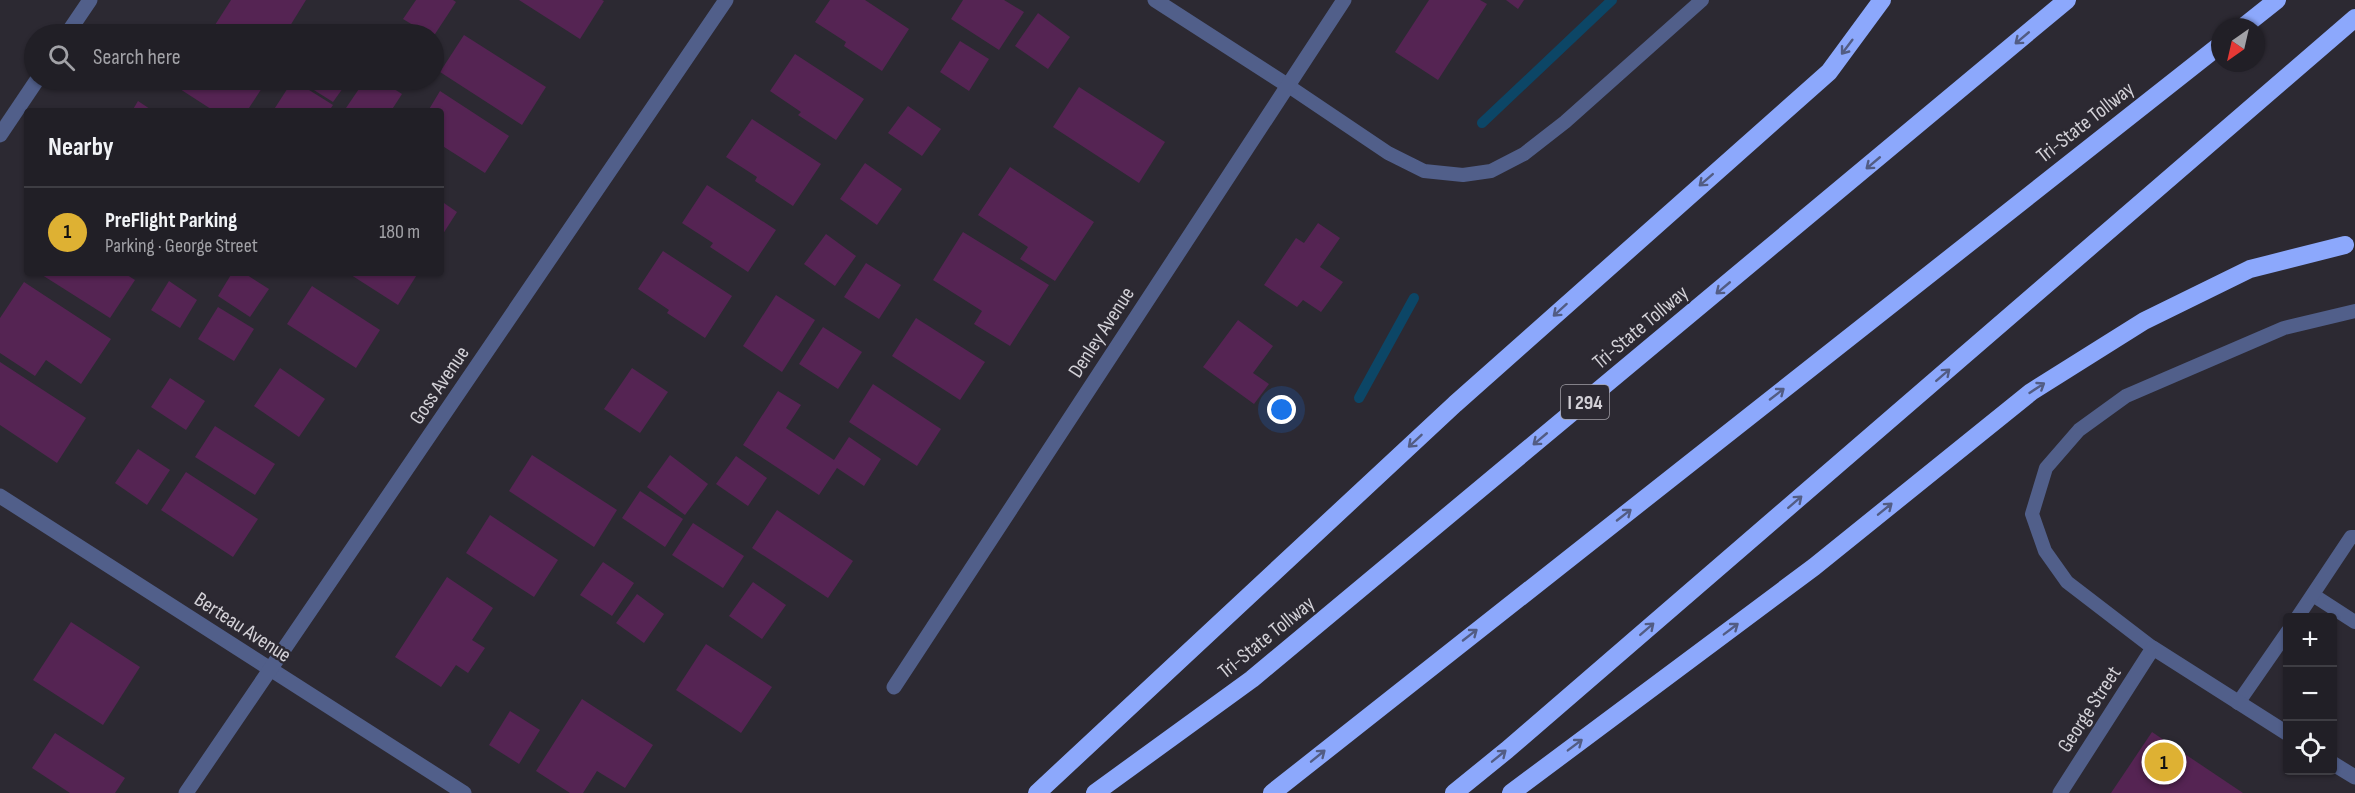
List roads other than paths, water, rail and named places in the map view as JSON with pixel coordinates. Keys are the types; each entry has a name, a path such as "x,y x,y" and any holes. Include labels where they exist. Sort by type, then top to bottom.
{"highway":[{"path":"1037,793 1455,404 1829,72 1882,0"},
{"name":"Tri-State Tollway","path":"1095,793 1252,679 2067,0"},
{"path":"2254,18 2277,0"},
{"path":"1454,793 1507,750 2355,18"},
{"name":"Tri-State Tollway","path":"1272,793 2211,52"},
{"path":"1511,793 1814,567 2031,392 2144,321 2250,269 2352,242"}],"street":[{"path":"74,24 90,0"},
{"name":"Goss Avenue","path":"186,793 726,0"},
{"path":"1155,0 1287,85"},
{"name":"Denley Avenue","path":"894,687 1344,0"},
{"path":"0,135 30,90"},
{"name":"Berteau Avenue","path":"0,496 464,793"},
{"path":"2153,648 2283,731"},
{"name":"George Street","path":"2060,793 2153,648"},
{"path":"2337,766 2355,777"}],"lane":[{"path":"1287,85 1389,153 1424,171 1462,175 1491,171 1524,154 1565,122 1702,0"},
{"path":"2153,648 2067,582 2045,551 2032,514 2046,468 2079,430 2126,396 2284,328 2355,311"},
{"path":"2300,613 2351,537 2355,537"},
{"path":"2313,595 2355,622"},
{"path":"2238,703 2283,639"}],"waterway":[{"path":"1482,123 1612,0"},
{"path":"1359,398 1414,298"}],"place":[{"name":"PreFlight Parking","path":"2164,762"}]}
